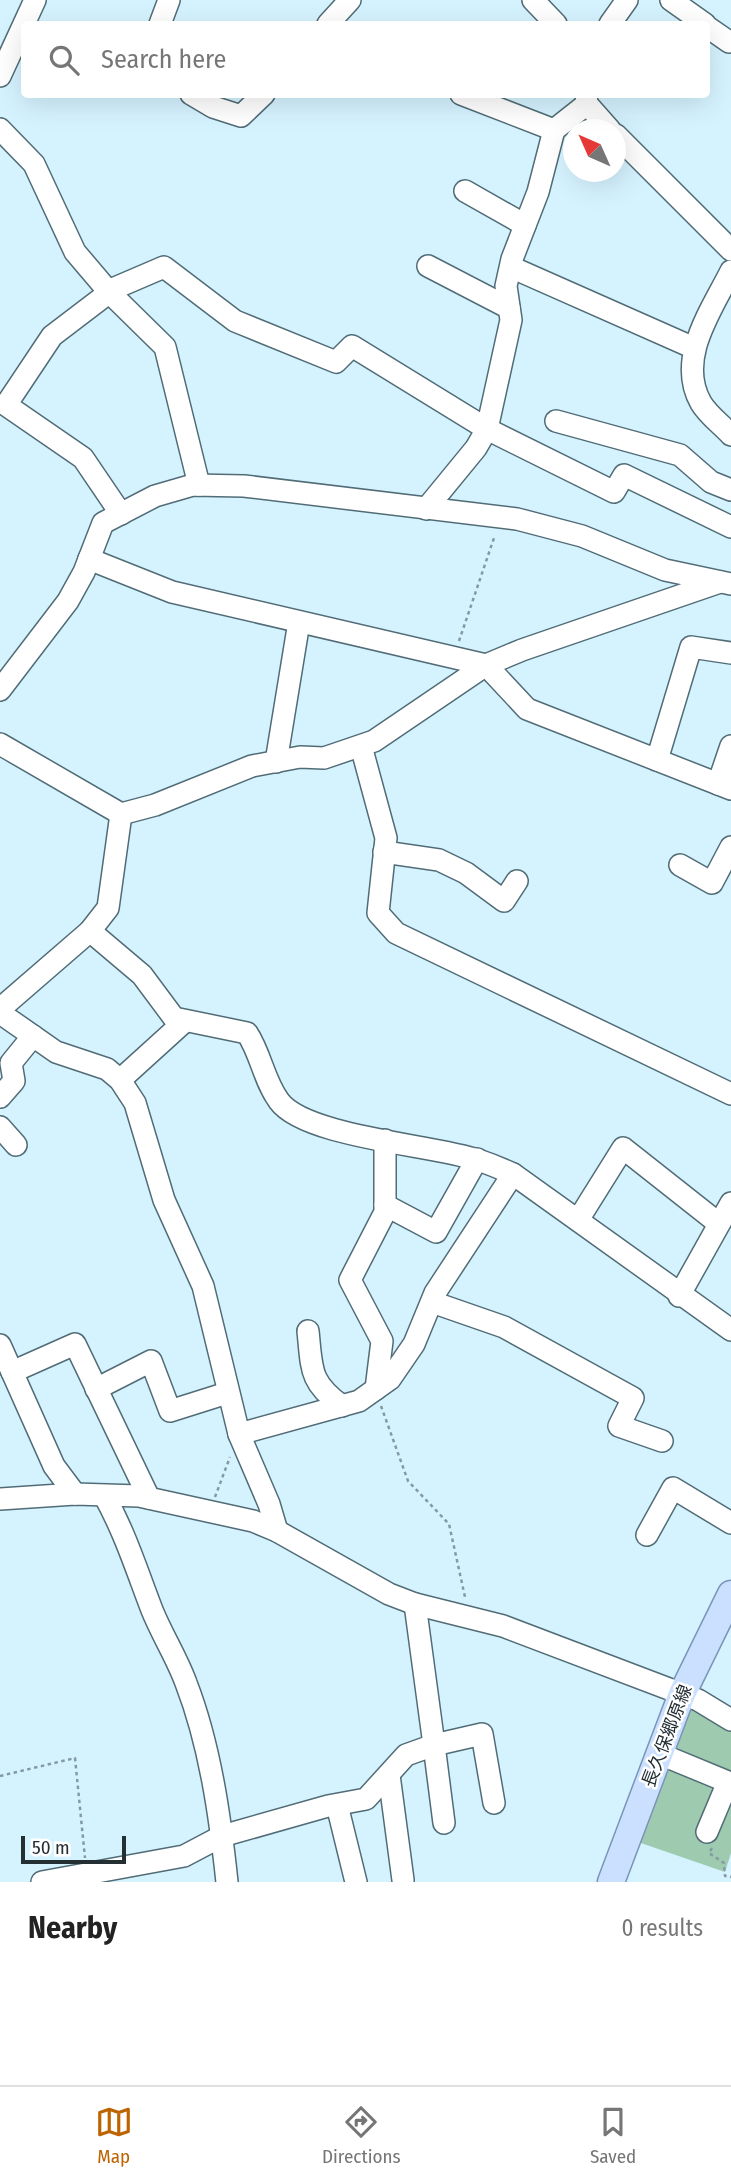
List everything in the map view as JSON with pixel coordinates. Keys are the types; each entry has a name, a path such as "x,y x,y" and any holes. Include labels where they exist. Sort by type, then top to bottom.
{"main road":[{"name":"長久保郷原線","path":"611,1882 682,1695 731,1594"}],"street":[{"path":"25,21 35,0"},
{"path":"161,21 169,0"},
{"path":"335,21 351,0"},
{"path":"533,0 553,21"},
{"path":"612,21 626,0"},
{"path":"671,0 700,21"},
{"path":"710,28 729,42"},
{"path":"0,76 21,30"},
{"path":"198,98 213,107 241,116 260,98"},
{"path":"471,98 554,130"},
{"path":"426,509 476,448 487,429 511,320 506,286 554,130 587,99 602,119"},
{"path":"0,129 34,164 75,252 109,292 165,347 199,485"},
{"path":"626,146 731,250"},
{"path":"465,191 525,225"},
{"path":"428,266 509,308"},
{"path":"121,514 83,458 6,405 52,336 109,292 164,267 235,321 337,362 352,346 487,429 614,492 624,475 731,527"},
{"path":"511,267 694,348"},
{"path":"731,271 694,348 691,376 702,404 731,435"},
{"path":"556,421 680,455 711,482 731,490"},
{"path":"0,690 68,601 103,523 155,496 199,485 244,486 501,517 582,536 665,570 728,581"},
{"path":"89,559 172,592 485,665 527,709 725,787 731,746"},
{"path":"0,744 121,814 155,805 252,766 324,758 361,746 420,712 456,683 485,665 728,581"},
{"path":"276,762 299,622"},
{"path":"657,760 691,647 731,653"},
{"path":"361,746 386,838 378,913 396,933 731,1094"},
{"path":"121,814 108,908 90,931 0,1011 56,1052 107,1069 120,1080 135,1103 164,1200 203,1286 239,1434 269,1504 277,1531"},
{"path":"680,864 712,883 731,848"},
{"path":"384,852 439,860 466,873 504,901 517,881"},
{"path":"90,931 142,975 174,1018 247,1033 257,1047 279,1101 291,1111 316,1124 477,1159 513,1174 678,1296 731,1330"},
{"path":"120,1080 185,1021"},
{"path":"0,1097 14,1080 11,1063 33,1036"},
{"path":"0,1127 16,1145"},
{"path":"376,1389 382,1341 350,1280 385,1212 385,1140"},
{"path":"578,1220 623,1148 718,1223"},
{"path":"385,1205 436,1232 477,1159"},
{"path":"239,1434 359,1401 390,1379 414,1344 432,1302 513,1174"},
{"path":"678,1296 731,1203"},
{"path":"432,1302 504,1328 633,1398 619,1426 662,1441"},
{"path":"308,1331 313,1373 322,1392 342,1406"},
{"path":"0,1345 54,1466 75,1494"},
{"path":"12,1372 75,1345 149,1498"},
{"path":"96,1389 151,1361 170,1411 227,1393"},
{"path":"647,1535 673,1489 731,1522"},
{"path":"0,1499 75,1494 149,1498 210,1510 277,1531 389,1594 415,1604 503,1626 698,1700 731,1720"},
{"path":"104,1497 125,1533 163,1636 186,1682 202,1736 222,1836 227,1882"},
{"path":"415,1604 444,1823"},
{"path":"42,1882 184,1856 222,1836 337,1805 366,1800 406,1755 434,1745 482,1734 494,1802"},
{"path":"660,1754 728,1783 707,1832"},
{"path":"389,1775 403,1880"},
{"path":"337,1805 356,1882"}],"path":[{"path":"453,658 501,517"},
{"path":"376,1389 408,1481 449,1524 469,1618"},
{"path":"210,1510 239,1434"},
{"path":"0,1776 75,1758 86,1872"},
{"path":"707,1832 718,1837 709,1853 724,1863 725,1875 731,1877"}],"green space":[{"path":"698,1708 731,1729 731,1853 725,1872 638,1842 686,1711"}]}
